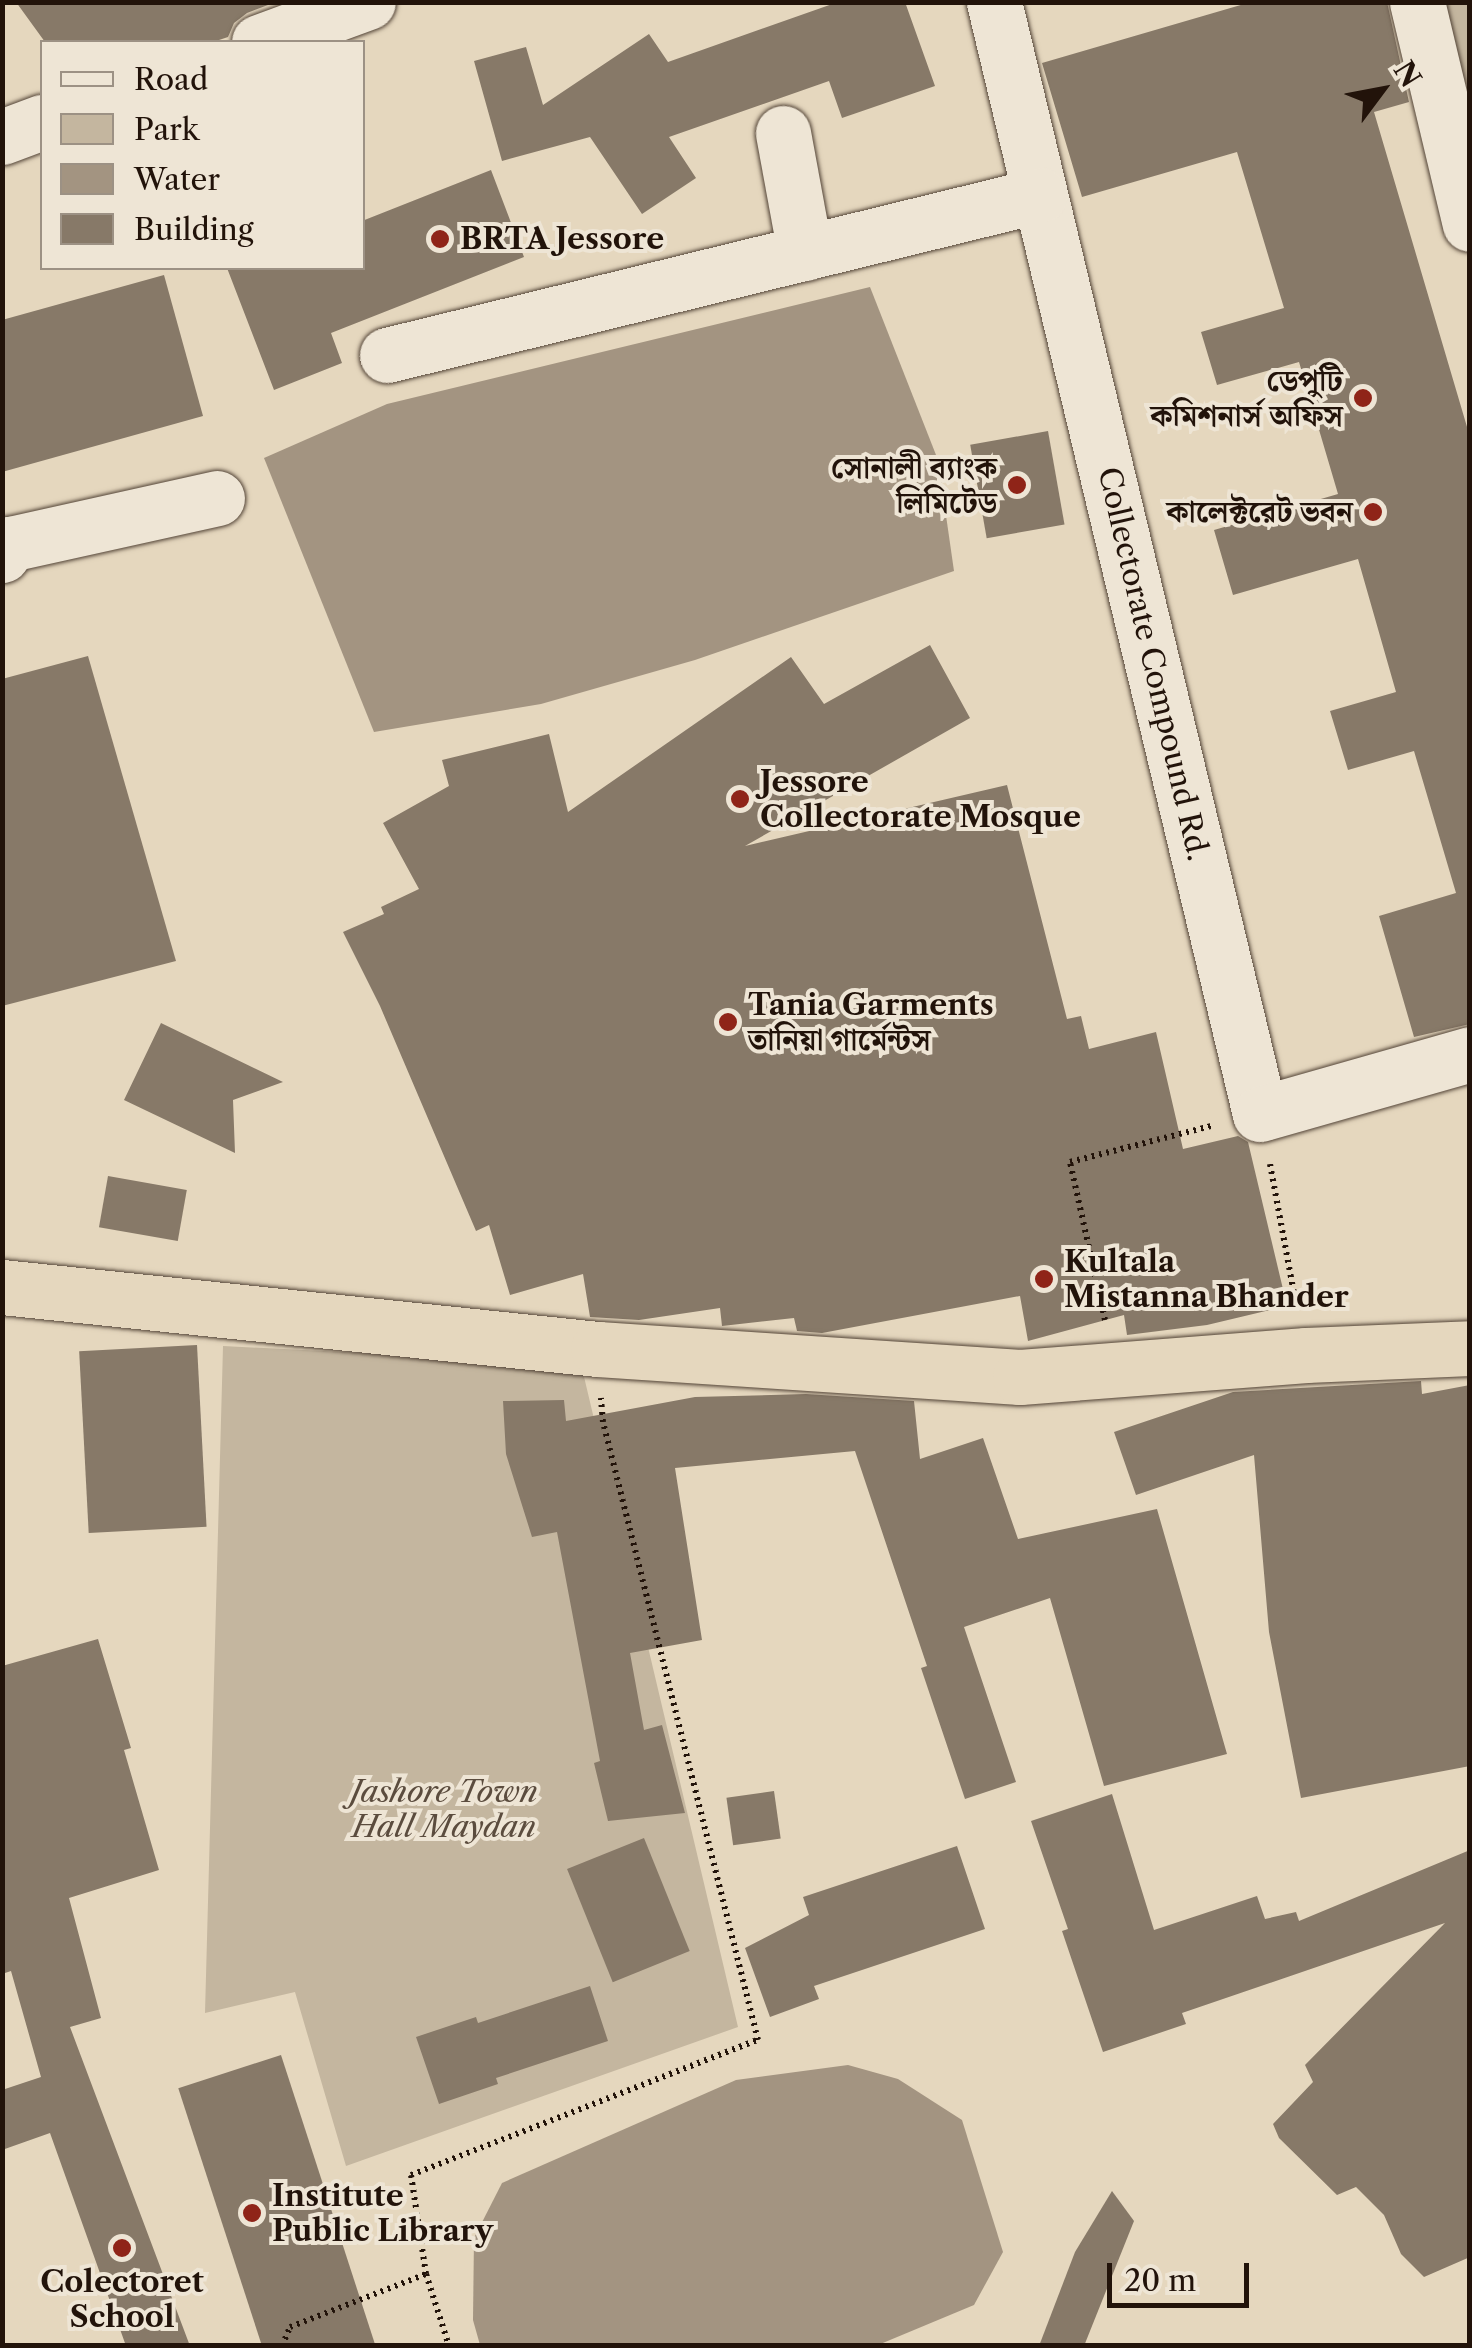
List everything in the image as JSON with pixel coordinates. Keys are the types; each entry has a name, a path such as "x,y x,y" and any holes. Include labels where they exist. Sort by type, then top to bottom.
{"highway":[{"path":"2,1287 598,1350 1020,1376 1306,1354 1470,1348"}],"street":[{"path":"264,40 368,2"},
{"name":"Collectorate Compound Rd.","path":"994,2 1260,1114"},
{"path":"1417,2 1470,224"},
{"path":"2,136 40,123"},
{"path":"783,133 805,252"},
{"path":"387,355 1040,196"},
{"path":"2,555 10,544 216,498"},
{"path":"1260,1114 1470,1054"}],"path":[{"path":"1116,1370 1070,1162 1260,1114 1306,1354"},
{"path":"450,2346 426,2274 412,2175 758,2040 603,1422 598,1350"},
{"path":"282,2346 290,2327 426,2274"}],"green space":[{"path":"1446,3 1469,3 1469,141 1457,93"},
{"name":"Jashore Town Hall Maydan","path":"223,1346 581,1364 738,2027 346,2166 295,1992 205,2013"}],"water":[{"path":"870,287 938,460 954,571 695,660 541,704 374,732 264,458 387,404"},
{"path":"848,2065 898,2079 962,2120 1003,2252 974,2305 878,2345 480,2345 473,2320 474,2238 502,2183 736,2080"}],"building":[{"path":"16,2 276,2 247,13 234,23 228,37 219,40 44,40"},
{"path":"838,2 905,2 935,86 842,118 829,81 669,137 696,178 642,214 590,137 502,161 474,61 526,47 543,105 649,34 668,62"},
{"name":"কালেক্টরেট ভবন","path":"1251,2 1387,2 1409,102 1374,112 1470,437 1470,1024 1414,1037 1379,916 1456,893 1414,751 1348,770 1330,711 1396,692 1358,559 1233,595 1214,530 1338,494 1299,362 1217,385 1201,332 1284,308 1237,152 1082,197 1042,63"},
{"path":"491,170 524,257 331,333 342,363 274,390 228,270 365,270 365,220"},
{"path":"164,275 203,416 2,472 2,320"},
{"name":"সোনালী ব্যাংক লিমিটেড","path":"1048,431 1064,525 987,538 970,445"},
{"path":"930,645 970,718 745,846 1007,785 1067,1019 1081,1016 1089,1049 1156,1032 1183,1149 1238,1136 1248,1142 1287,1306 1207,1325 1127,1335 1124,1315 1028,1341 1020,1296 822,1333 797,1331 794,1318 722,1326 720,1308 639,1320 590,1317 583,1274 510,1295 489,1225 476,1231 380,1006 343,932 384,914 381,907 419,889 383,823 449,786 442,760 549,734 568,812 791,657 824,704"},
{"path":"88,656 176,961 2,1006 2,679"},
{"path":"161,1023 283,1082 233,1100 235,1153 124,1100"},
{"path":"108,1176 187,1190 178,1241 99,1227"},
{"path":"197,1345 207,1527 89,1533 79,1351"},
{"path":"1421,1381 1422,1394 1470,1385 1470,1766 1301,1798 1269,1632 1254,1455 1136,1495 1114,1432 1233,1392"},
{"path":"806,1394 914,1401 920,1459 983,1438 1018,1539 1157,1509 1227,1754 1104,1786 1050,1598 964,1627 1016,1782 965,1799 921,1668 927,1666 855,1451 675,1468 702,1640 630,1653 644,1730 662,1725 685,1813 608,1821 594,1763 600,1761 557,1532 532,1537 506,1454 503,1401 564,1400 566,1421 695,1397"},
{"path":"98,1639 131,1748 124,1750 159,1870 69,1898 101,2018 70,2027 190,2346 126,2346 50,2133 2,2150 2,2090 41,2077 11,1971 2,1974 2,1666"},
{"path":"774,1791 781,1839 733,1845 726,1798"},
{"path":"1112,1794 1154,1930 1257,1896 1265,1919 1296,1912 1299,1921 1470,1850 1470,2257 1424,2277 1401,2254 1384,2215 1356,2187 1337,2195 1279,2138 1273,2124 1313,2082 1305,2065 1445,1923 1182,2013 1186,2024 1103,2052 1062,1931 1068,1929 1031,1821"},
{"path":"644,1838 690,1951 613,1982 567,1869"},
{"path":"957,1846 985,1929 814,1986 819,1999 770,2017 745,1948 809,1915 803,1897"},
{"path":"590,1986 608,2041 496,2078 498,2084 439,2104 416,2037 476,2017 478,2023"},
{"path":"281,2055 375,2345 262,2346 178,2088"},
{"path":"1112,2191 1134,2221 1084,2346 1039,2346 1075,2252"}],"place":[{"name":"BRTA Jessore","path":"440,239"},
{"name":"ডেপুটি কমিশনার্স অফিস","path":"1363,398"},
{"name":"সোনালী ব্যাংক লিমিটেড","path":"1017,485"},
{"name":"কালেক্টরেট ভবন","path":"1373,512"},
{"name":"Jessore Collectorate Mosque","path":"740,799"},
{"name":"Tania Garments তানিয়া গার্মেন্টস","path":"728,1022"},
{"name":"Kultala Mistanna Bhander","path":"1044,1279"},
{"name":"Institute Public Library","path":"252,2213"},
{"name":"Colectoret School","path":"122,2248"}]}
